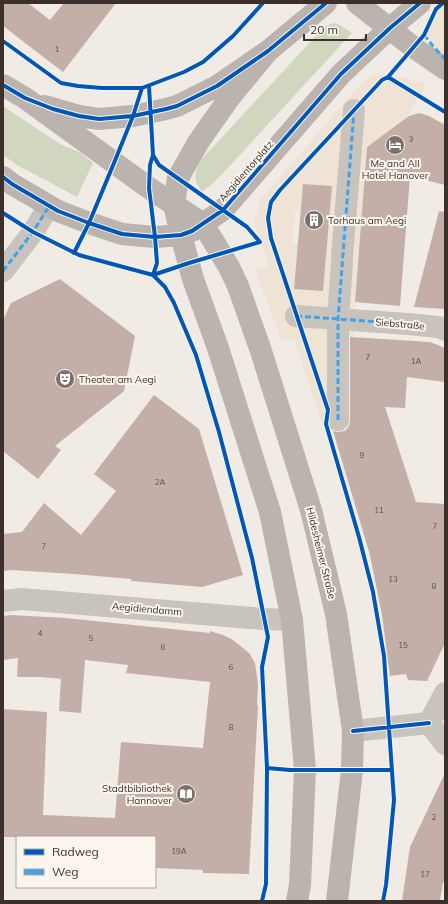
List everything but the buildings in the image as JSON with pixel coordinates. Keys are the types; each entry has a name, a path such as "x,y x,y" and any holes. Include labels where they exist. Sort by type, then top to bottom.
{"main road":[{"path":"25,98 53,109 99,119 133,116 178,106 217,86 268,51 326,3"},
{"path":"356,3 413,47 445,69"},
{"name":"Aegidientorplatz","path":"8,181 58,211 122,234 155,237 181,235 192,231 223,210 341,74 390,28 420,3"},
{"path":"268,51 230,97 198,141 178,178 174,204 193,279 218,348 270,512 292,620 305,769 300,885 297,901"},
{"path":"3,85 25,98 138,180 203,224"},
{"name":"Hildesheimer Straße","path":"203,224 229,267 238,286 261,351 311,510 336,614 353,731 352,770 337,901"}],"street":[{"path":"338,420 346,319 342,259 354,110"},
{"path":"3,271 33,232 49,206"},
{"name":"Siebstraße","path":"296,316 408,324 438,327 445,330"},
{"name":"Aegidiendamm","path":"3,600 22,599 292,620"},
{"path":"429,723 445,693"},
{"path":"353,731 429,723"},
{"path":"429,723 445,744"}],"green space":[{"path":"333,23 338,24 352,33 224,172 211,185 202,191 196,180 197,168 201,160 325,26"},
{"path":"3,106 60,144 81,153 93,163 77,197 17,165 3,155"}],"shaded area":[{"path":"445,3 445,60 424,35 436,9"},
{"path":"383,72 388,77 404,77 426,84 407,117 366,148 355,302 354,337 349,337 346,405 330,422 322,424 294,340 282,342 255,270 269,266 254,223 260,200 365,79 374,74","holes":["296,209 316,212 307,246 292,244"]}],"marked path":[{"path":"424,35 445,59"},
{"path":"338,420 338,319 354,111"},
{"path":"3,271 33,232 49,206"},
{"path":"296,316 408,324"}],"cycle path":[{"path":"3,41 61,83 102,88 142,88 184,72 203,62 233,36 263,3"},
{"path":"3,85 25,98 53,109 79,116 99,119 133,116 166,109 177,106 217,86 268,51 326,3"},
{"path":"3,177 12,184 58,211 122,234 155,237 181,235 192,231 223,210 341,74 390,28 420,3"},
{"path":"383,901 386,885 394,800 384,656 373,592 359,537 326,424 328,410 271,238 268,218 271,202 280,190 382,80 388,77 424,35 436,9 443,3"},
{"path":"388,77 445,112"},
{"path":"149,86 153,155 150,165 149,188 157,263 153,275"},
{"path":"74,253 89,223 114,163 133,116 142,88"},
{"path":"153,155 159,165 247,227 260,242 153,275"},
{"path":"3,213 33,232 79,255 153,275 165,287 174,303 196,355 219,432 252,558 268,637 262,667 267,768 266,884 262,901"},
{"path":"353,731 429,723"},
{"path":"267,768 290,770 392,770"}],"place":[{"name":"Me and All Hotel Hanover","path":"395,145"},
{"name":"Torhaus am Aegi","path":"314,220"},
{"name":"Theater am Aegi","path":"65,379"},
{"name":"Stadtbibliothek Hannover","path":"186,794"}]}
